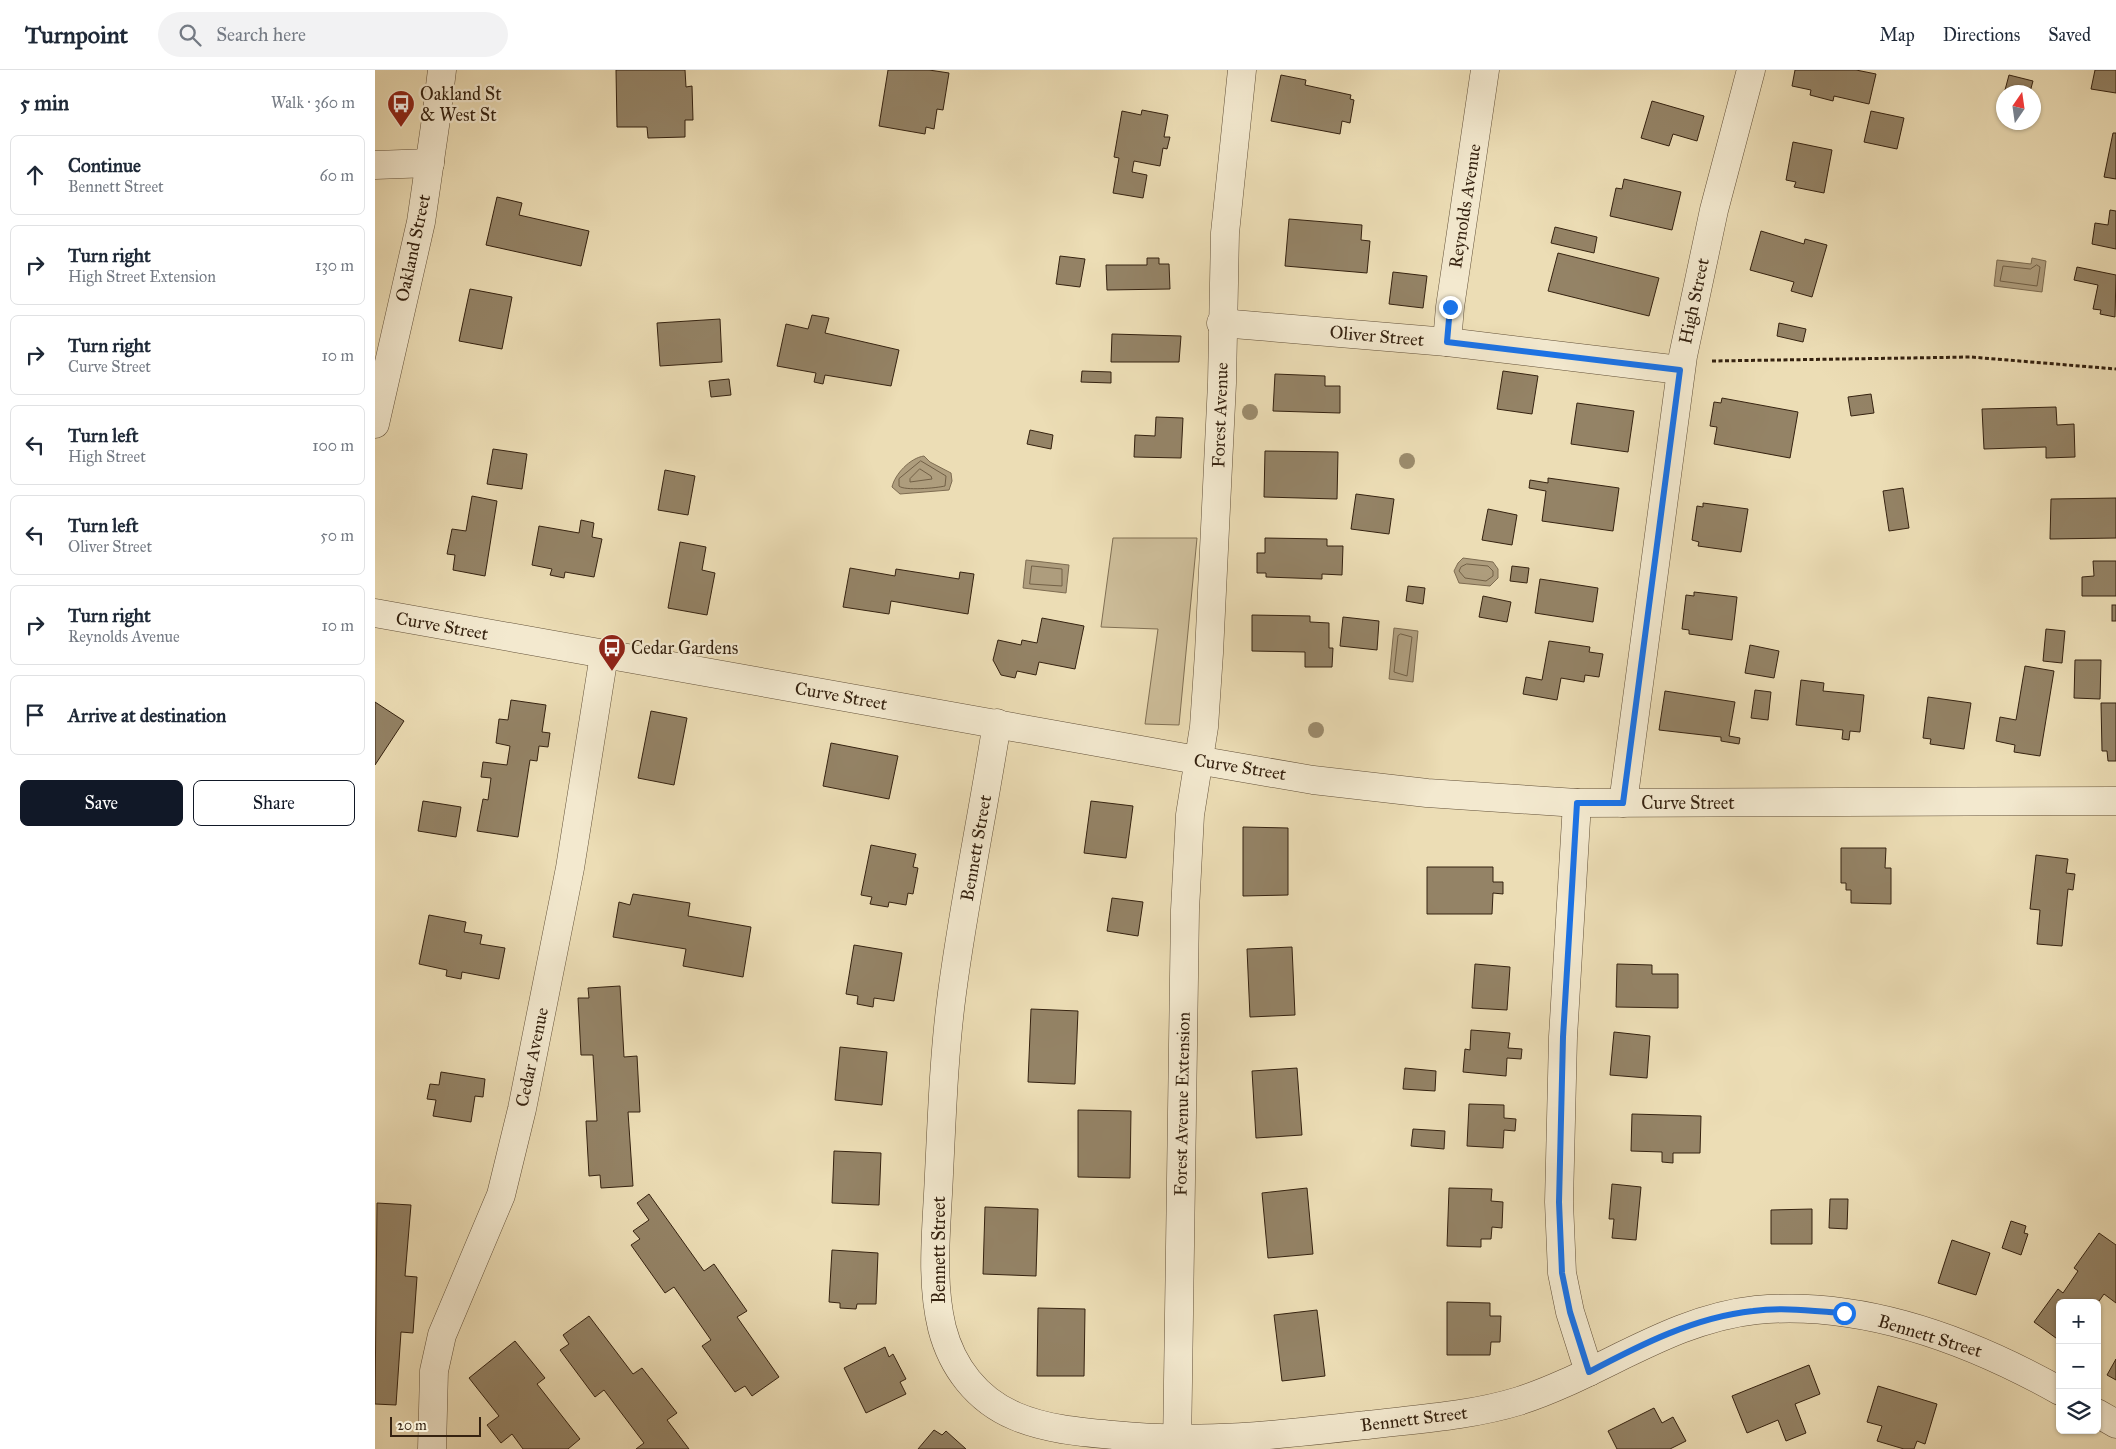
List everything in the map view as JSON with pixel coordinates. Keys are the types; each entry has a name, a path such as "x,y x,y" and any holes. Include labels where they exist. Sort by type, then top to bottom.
{"street":[{"name":"Oakland Street","path":"375,424 421,222 441,70"},
{"name":"Forest Avenue","path":"1197,760 1204,727 1213,596 1222,383 1221,323 1225,233 1242,70"},
{"name":"Reynolds Avenue","path":"1447,342 1450,307 1485,70"},
{"name":"High Street","path":"1623,803 1681,363 1714,210 1751,70"},
{"path":"375,164 430,163"},
{"name":"Oliver Street","path":"1221,323 1681,363"},
{"name":"Curve Street","path":"375,613 1313,780 1418,792 1577,803 2116,801"},
{"name":"Cedar Avenue","path":"432,1449 434,1371 442,1335 501,1195 518,1127 568,878 604,655"},
{"name":"Bennett Street","path":"997,723 959,942 945,1052 935,1252 936,1294 942,1328 951,1356 966,1380 987,1401 1013,1416 1047,1426 1177,1445 1281,1435 1482,1410 1552,1389 1650,1341 1691,1326 1752,1311 1781,1309 1844,1313 1910,1327 1988,1353 2056,1389"},
{"name":"Forest Avenue Extension","path":"1177,1445 1185,910 1190,815 1197,760"},
{"path":"1577,803 1563,1037 1559,1202 1562,1273 1570,1312 1589,1372"},
{"path":"2101,1415 2116,1424"}],"path":[{"path":"1681,363 1971,357 2116,369"}],"shaded area":[{"path":"1113,538 1197,538 1179,725 1145,724 1158,629 1101,627"}],"water":[{"path":"2032,258 2046,261 2042,292 1994,286 1997,260 2031,264"},
{"path":"924,456 930,462 951,473 952,481 949,490 900,494 892,487 896,477 909,463"},
{"path":"1463,558 1493,562 1498,569 1498,578 1490,586 1459,583 1454,571"},
{"path":"1026,560 1069,565 1066,593 1023,588"},
{"path":"1394,628 1418,631 1413,682 1389,679"}],"building":[{"path":"616,70 685,70 686,87 692,86 693,120 685,120 685,137 648,138 647,127 617,127"},
{"path":"888,70 929,70 949,73 943,110 937,109 934,129 926,127 925,134 879,126"},
{"path":"1795,70 1856,70 1876,74 1869,104 1834,96 1833,101 1810,95 1811,90 1792,86"},
{"path":"2095,70 2116,70 2116,93 2091,89"},
{"path":"1281,75 1306,80 1305,85 1351,95 1350,99 1354,100 1350,123 1342,121 1340,134 1271,121"},
{"path":"2009,75 2033,81 2032,85 2006,85"},
{"path":"1652,101 1704,116 1697,141 1673,134 1669,146 1641,138"},
{"path":"1142,110 1168,115 1164,137 1170,137 1167,149 1163,148 1160,166 1134,161 1132,172 1147,175 1143,198 1113,193 1119,158 1114,157 1122,111 1141,115"},
{"path":"1871,111 1904,118 1897,149 1864,142"},
{"path":"2113,133 2116,133 2116,179 2104,177"},
{"path":"1793,142 1832,150 1824,193 1794,187 1796,182 1786,180"},
{"path":"1624,179 1681,192 1672,230 1610,216 1616,188 1622,189"},
{"path":"497,197 522,203 519,215 589,231 581,266 486,245"},
{"path":"2110,210 2116,211 2116,249 2092,244 2095,223 2108,225"},
{"path":"1289,219 1362,225 1361,240 1370,241 1367,273 1285,266"},
{"path":"1555,227 1597,237 1594,253 1551,243"},
{"path":"1761,231 1804,244 1805,239 1827,245 1812,297 1791,291 1794,282 1750,270"},
{"path":"1558,253 1659,278 1649,316 1548,291"},
{"path":"1060,256 1085,259 1080,287 1056,284"},
{"path":"1147,258 1159,258 1159,264 1169,264 1170,289 1107,290 1106,265 1147,265"},
{"path":"2077,267 2116,275 2115,317 2100,314 2101,310 2093,309 2098,285 2074,280"},
{"path":"1393,272 1427,276 1423,308 1389,304"},
{"path":"470,289 512,297 502,349 459,341"},
{"path":"812,315 829,318 825,333 899,350 891,386 825,375 823,384 814,382 816,373 777,366 786,324 808,329"},
{"path":"720,319 722,362 660,366 657,323"},
{"path":"1779,323 1806,329 1803,342 1777,336"},
{"path":"1112,334 1181,336 1179,362 1111,362"},
{"path":"1082,371 1111,372 1111,383 1081,382"},
{"path":"1503,371 1538,376 1532,414 1497,409"},
{"path":"1275,374 1325,376 1325,386 1340,386 1340,413 1273,411"},
{"path":"729,379 731,395 711,397 709,381"},
{"path":"1871,394 1874,413 1851,416 1848,397"},
{"path":"1722,398 1798,412 1790,458 1714,444 1717,427 1710,426 1714,402 1721,403"},
{"path":"1577,403 1634,411 1628,452 1571,444"},
{"path":"2056,407 2057,425 2074,424 2075,457 2046,458 2046,447 1984,449 1982,409"},
{"path":"1156,417 1183,418 1181,458 1134,457 1135,435 1155,436"},
{"path":"1030,430 1053,435 1051,449 1027,444"},
{"path":"493,449 527,454 522,489 487,484"},
{"path":"1265,451 1338,452 1337,499 1264,497"},
{"path":"665,470 695,476 688,515 658,510"},
{"path":"1548,478 1619,488 1613,531 1542,521 1546,491 1529,488 1530,480 1548,483"},
{"path":"1903,488 1909,528 1889,531 1883,491"},
{"path":"1356,494 1394,499 1389,534 1351,529"},
{"path":"472,496 497,501 485,576 453,570 455,555 447,554 452,529 466,531"},
{"path":"2116,498 2116,538 2050,539 2051,499"},
{"path":"1703,503 1748,509 1741,552 1698,546 1699,542 1692,540 1697,506 1703,507"},
{"path":"1488,509 1517,515 1512,545 1482,540"},
{"path":"581,520 594,523 592,537 602,539 594,577 565,572 564,578 550,575 552,569 532,565 539,526 579,533"},
{"path":"1265,538 1327,539 1327,546 1343,546 1342,575 1322,574 1322,579 1266,577 1266,573 1257,573 1257,553 1265,553"},
{"path":"680,542 706,547 702,570 715,573 707,615 668,608"},
{"path":"2093,561 2116,561 2116,596 2082,596 2082,577 2094,576"},
{"path":"1512,566 1529,568 1527,583 1510,581"},
{"path":"850,568 895,576 896,569 959,579 960,572 974,574 968,614 891,601 889,614 843,607"},
{"path":"1540,579 1598,588 1593,622 1535,613"},
{"path":"1408,586 1425,588 1423,604 1406,601"},
{"path":"1694,592 1737,597 1732,640 1689,634 1689,630 1682,629 1686,595 1694,596"},
{"path":"1483,596 1511,602 1507,622 1479,617"},
{"path":"2112,605 2116,605 2116,621 2112,621"},
{"path":"1252,615 1310,616 1310,622 1329,623 1329,648 1333,648 1332,667 1305,667 1305,652 1252,651"},
{"path":"1343,617 1379,621 1377,650 1340,646"},
{"path":"1042,618 1084,626 1075,669 1039,662 1036,675 1017,671 1015,678 1001,675 993,660 998,640 1021,645 1022,640 1037,643"},
{"path":"2046,629 2065,631 2062,663 2043,661"},
{"path":"1549,641 1590,647 1589,652 1603,654 1599,677 1585,675 1584,682 1561,678 1557,700 1523,694 1526,677 1542,680"},
{"path":"1750,645 1779,651 1774,678 1745,673"},
{"path":"2075,660 2101,660 2100,699 2074,698"},
{"path":"2025,666 2054,671 2040,756 2014,752 2015,745 1996,741 2000,717 2016,720"},
{"path":"1801,680 1824,683 1823,691 1864,695 1860,732 1850,731 1849,740 1842,739 1843,730 1796,725"},
{"path":"1755,690 1771,692 1768,720 1751,718"},
{"path":"1665,691 1735,702 1729,736 1740,738 1739,744 1721,741 1721,737 1659,730"},
{"path":"1928,697 1971,703 1964,749 1930,744 1931,739 1923,738"},
{"path":"511,700 546,705 542,732 550,733 548,747 539,746 537,761 530,760 518,837 477,831 483,799 488,800 491,778 481,777 483,762 507,765 510,746 496,743 499,719 508,720"},
{"path":"375,702 404,721 375,765"},
{"path":"2101,703 2116,703 2116,761 2108,761 2107,751 2102,751"},
{"path":"651,711 687,718 674,785 638,778"},
{"path":"831,743 898,756 889,799 823,786"},
{"path":"423,801 461,807 456,837 418,831"},
{"path":"1091,801 1133,806 1126,858 1084,853"},
{"path":"1243,827 1288,828 1288,895 1243,896"},
{"path":"871,845 916,854 913,867 918,868 913,894 908,893 906,905 889,902 888,907 870,904 872,897 861,895"},
{"path":"1841,848 1886,848 1885,868 1891,868 1891,904 1851,903 1851,890 1846,890 1846,883 1841,883"},
{"path":"2036,855 2068,859 2066,873 2075,874 2073,890 2068,889 2062,946 2037,944 2040,910 2030,909"},
{"path":"1427,867 1493,867 1493,882 1503,882 1503,894 1493,893 1492,914 1427,914"},
{"path":"633,894 690,903 688,916 751,927 743,977 683,966 686,949 613,937 619,902 630,905"},
{"path":"1112,898 1143,902 1138,936 1107,931"},
{"path":"429,915 466,922 464,932 482,935 480,944 505,948 499,979 462,972 461,979 446,976 447,970 419,964"},
{"path":"854,945 902,953 894,1001 874,998 873,1007 857,1004 858,996 846,994"},
{"path":"1292,947 1295,1015 1250,1017 1247,949"},
{"path":"1475,964 1510,967 1507,1010 1472,1008"},
{"path":"1617,964 1652,965 1652,974 1678,974 1678,1008 1616,1007"},
{"path":"620,986 624,1057 637,1056 640,1112 628,1112 633,1186 601,1188 600,1175 589,1176 586,1121 597,1121 593,1055 581,1055 578,998 589,998 588,988"},
{"path":"1031,1009 1078,1011 1075,1084 1028,1082"},
{"path":"1471,1030 1510,1033 1508,1048 1522,1049 1521,1059 1507,1058 1506,1076 1463,1072 1465,1049 1470,1050"},
{"path":"1614,1032 1650,1036 1647,1078 1610,1075"},
{"path":"840,1047 887,1052 882,1105 835,1100"},
{"path":"1297,1068 1302,1135 1256,1138 1252,1071"},
{"path":"1405,1068 1436,1071 1435,1091 1403,1089"},
{"path":"441,1072 485,1079 483,1097 475,1096 471,1122 433,1116 436,1100 427,1099 430,1084 439,1085"},
{"path":"1469,1104 1504,1105 1504,1118 1516,1119 1515,1131 1504,1130 1503,1148 1467,1146"},
{"path":"1078,1110 1131,1111 1130,1178 1078,1177"},
{"path":"1632,1114 1701,1116 1700,1153 1673,1153 1673,1163 1662,1162 1662,1152 1631,1151"},
{"path":"1413,1129 1445,1131 1444,1149 1411,1146"},
{"path":"834,1151 881,1153 879,1205 832,1203"},
{"path":"1612,1184 1641,1187 1636,1240 1612,1238 1614,1219 1609,1219"},
{"path":"1307,1188 1313,1254 1268,1258 1262,1193"},
{"path":"1449,1188 1492,1189 1491,1201 1503,1202 1502,1228 1492,1227 1491,1239 1481,1239 1481,1247 1447,1246"},
{"path":"649,1194 704,1271 714,1264 747,1311 737,1317 779,1377 752,1396 745,1386 735,1392 702,1346 711,1340 674,1287 665,1293 631,1245 640,1239 633,1231 649,1220 637,1203"},
{"path":"1830,1199 1848,1199 1847,1229 1829,1228"},
{"path":"377,1203 411,1205 405,1276 417,1277 413,1333 401,1332 396,1405 375,1404"},
{"path":"985,1207 1038,1209 1036,1276 983,1274"},
{"path":"1812,1209 1812,1244 1771,1244 1771,1210"},
{"path":"2011,1221 2026,1226 2024,1233 2028,1234 2021,1255 2002,1248"},
{"path":"2099,1233 2116,1245 2116,1303 2104,1294 2100,1299 2056,1299 2056,1338 2034,1322 2058,1289 2063,1293 2078,1271 2074,1268"},
{"path":"1952,1240 1990,1253 1976,1295 1938,1283"},
{"path":"832,1250 878,1253 876,1304 857,1304 856,1309 840,1308 840,1303 829,1302"},
{"path":"1447,1302 1490,1303 1490,1316 1501,1316 1500,1342 1491,1342 1490,1355 1447,1355"},
{"path":"1038,1308 1085,1309 1084,1376 1037,1376"},
{"path":"1317,1310 1325,1376 1282,1381 1274,1315"},
{"path":"589,1316 633,1374 642,1368 677,1413 667,1420 689,1449 636,1449 644,1443 604,1390 595,1397 560,1350 569,1344 563,1335"},
{"path":"515,1341 545,1378 537,1384 580,1439 568,1449 523,1449 512,1434 501,1443 487,1425 499,1416 469,1378"},
{"path":"885,1347 889,1357 893,1354 906,1379 900,1382 906,1394 866,1413 844,1368"},
{"path":"2116,1359 2116,1380 2107,1375"},
{"path":"1809,1365 1820,1394 1795,1404 1806,1433 1786,1441 1778,1420 1747,1433 1732,1396"},
{"path":"1878,1386 1937,1404 1925,1444 1917,1441 1914,1449 1904,1449 1877,1441 1882,1426 1867,1422"},
{"path":"1654,1408 1662,1423 1673,1417 1686,1441 1670,1449 1617,1449 1608,1431"},
{"path":"934,1430 942,1435 946,1431 966,1449 918,1449"}],"place":[{"name":"Oakland St & West St","path":"401,128"},
{"name":"Cedar Gardens","path":"612,672"}],"route":[{"path":"1450,307 1447,342 1680,370 1623,803 1577,803 1563,1037 1559,1202 1562,1273 1570,1312 1589,1372 1659,1337 1721,1317 1752,1311 1781,1309 1844,1313"}]}
